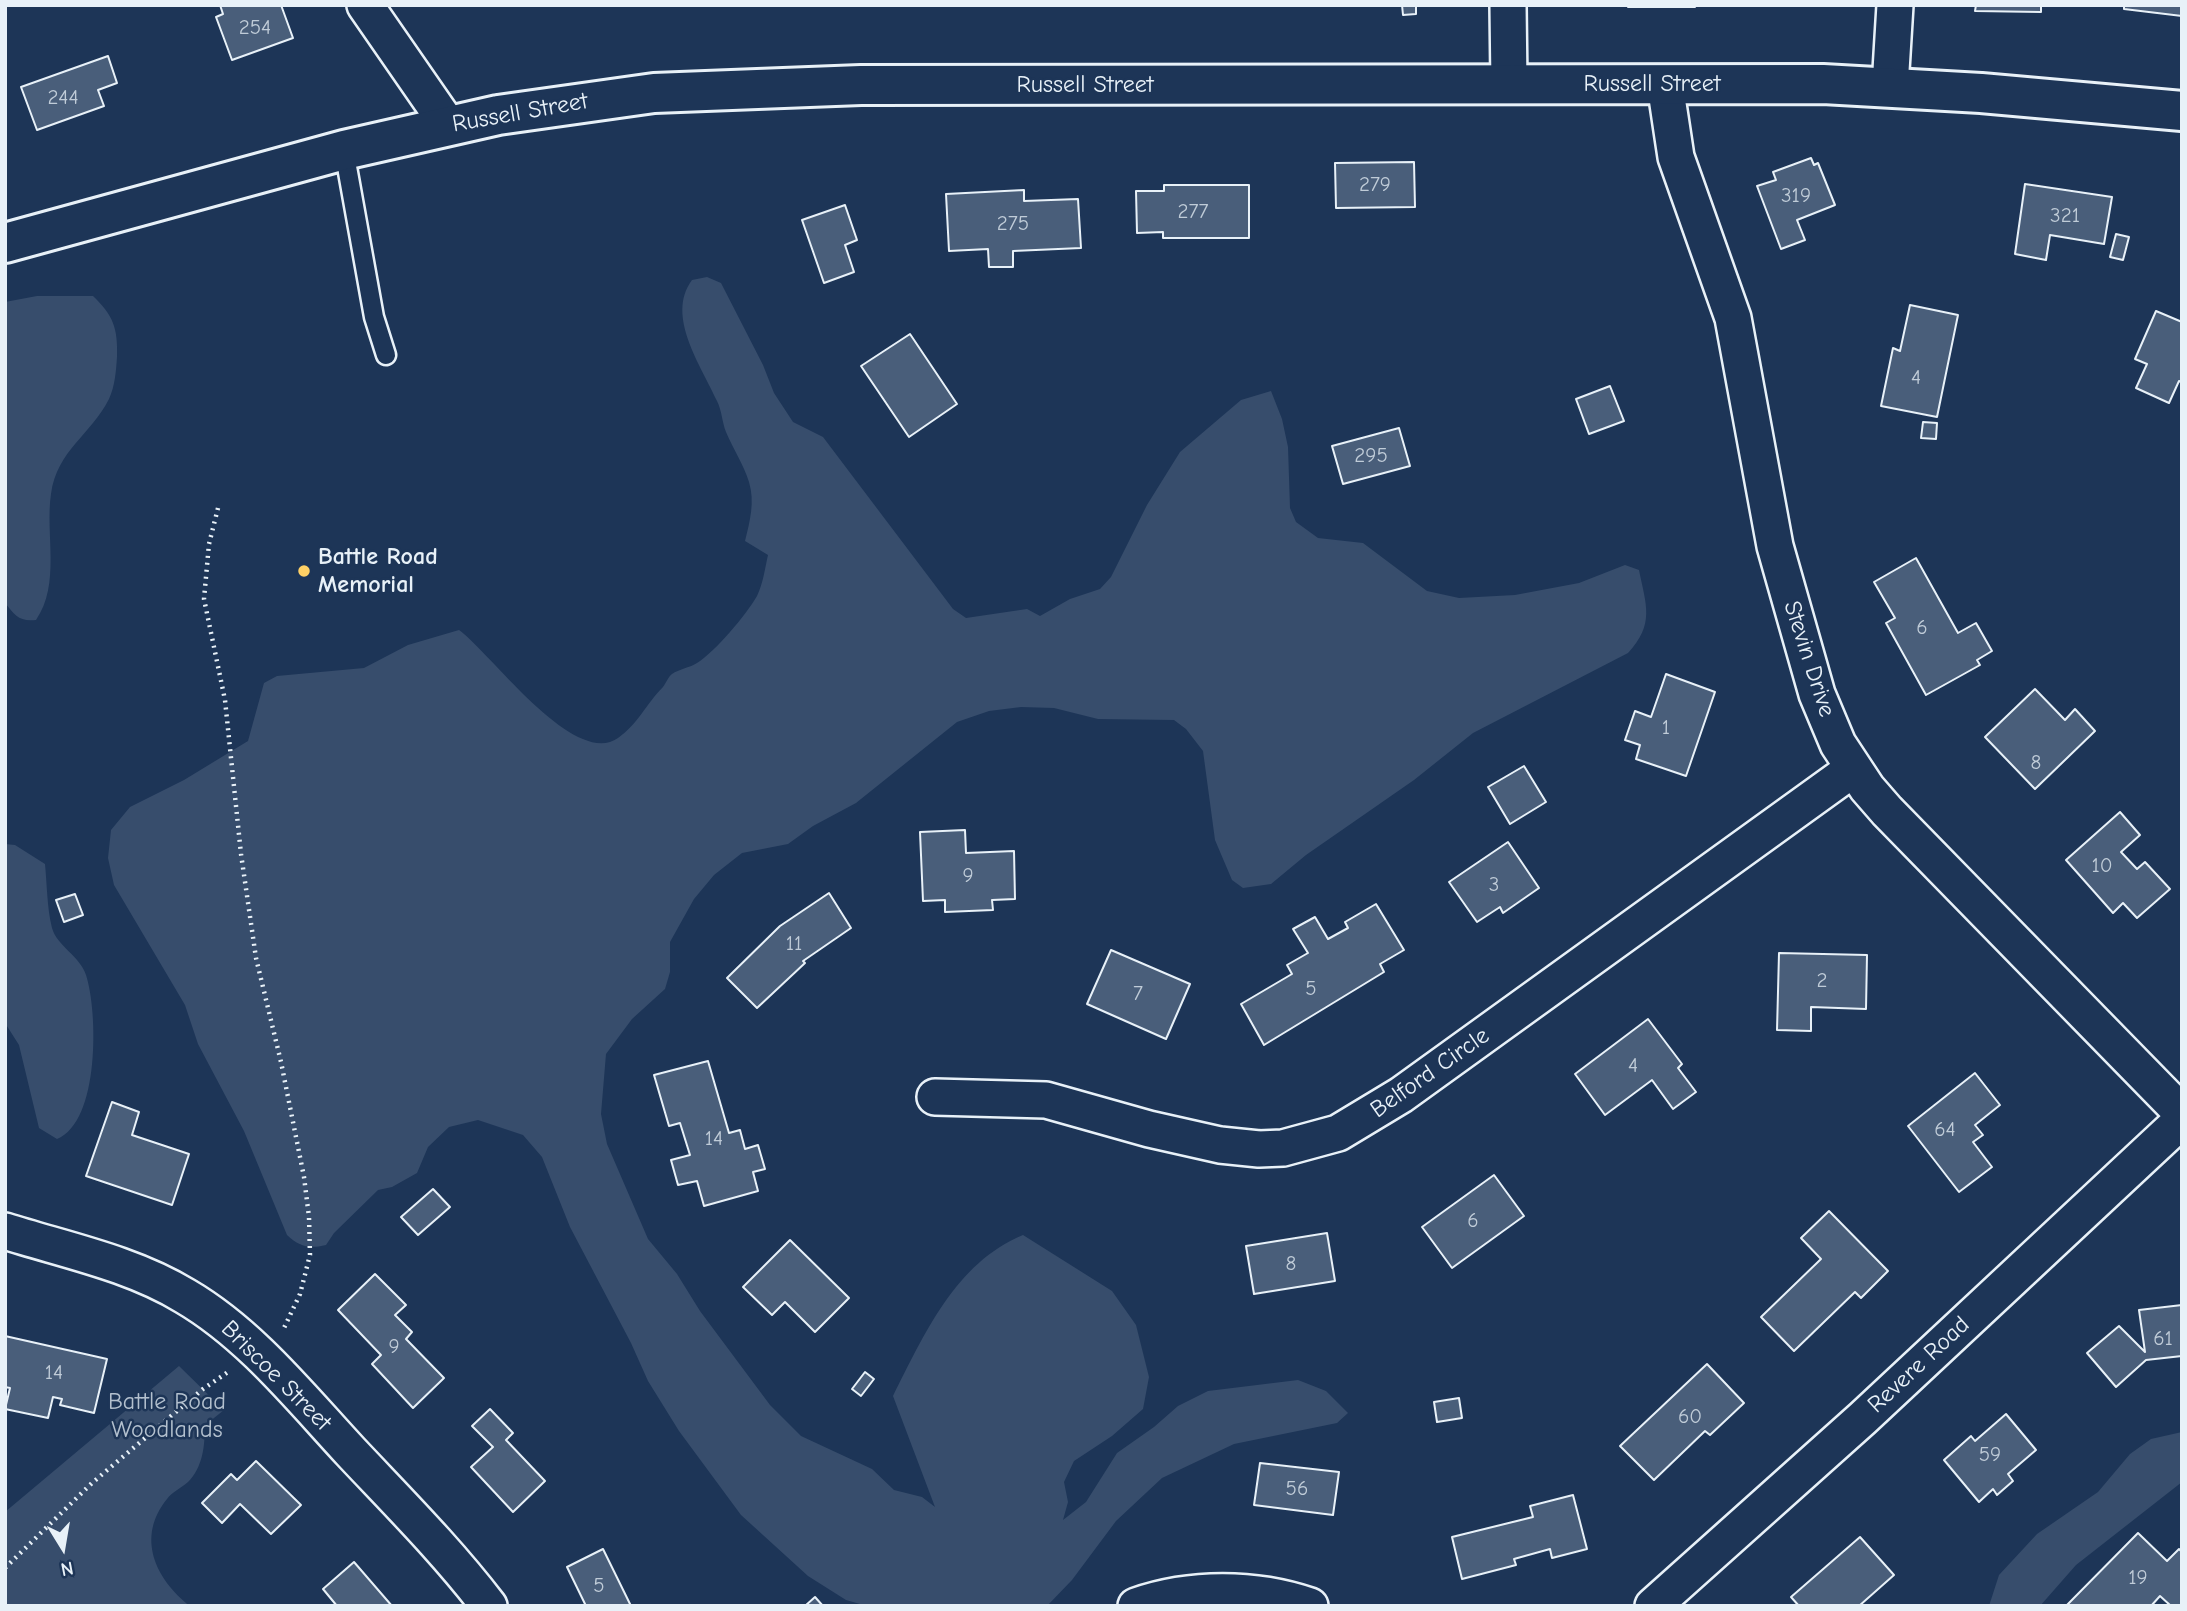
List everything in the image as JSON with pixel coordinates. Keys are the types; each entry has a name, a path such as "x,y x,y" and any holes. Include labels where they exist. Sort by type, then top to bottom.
{"street":[{"path":"365,5 448,125"},
{"path":"1508,5 1509,84"},
{"path":"1890,87 1895,5"},
{"name":"Russell Street","path":"5,243 344,150 448,125 555,105 713,88 1509,84 1890,87 2182,111"},
{"name":"Stevin Drive","path":"1665,84 1675,157 1736,330 1775,546 1789,601 1817,694 1839,744 1853,769 1887,811 2182,1113"},
{"name":"Belford Circle","path":"935,1097 1046,1100 1149,1129 1239,1149 1283,1148 1338,1133 1401,1095 1853,769"},
{"name":"Revere Road","path":"1653,1606 1863,1418 2182,1121"},
{"name":"Briscoe Street","path":"5,1231 118,1266 168,1286 205,1308 257,1353 438,1545 489,1606"},
{"path":"1136,1606 1171,1597 1232,1592 1260,1593 1310,1606"}],"lane":[{"path":"344,150 374,317 386,355"}],"path":[{"path":"5,1568 92,1483 203,1389 257,1353 285,1327 300,1294 310,1255 304,1177 281,1062 256,958 241,854 225,699 204,599 209,544 218,508"}],"green space":[{"path":"707,277 721,283 763,365 774,393 793,422 823,437 953,609 966,618 1027,609 1040,616 1070,599 1100,589 1111,577 1147,505 1180,452 1241,400 1271,391 1282,419 1288,447 1290,508 1296,522 1318,538 1363,543 1427,591 1459,598 1515,595 1579,583 1625,565 1639,570 1646,604 1645,623 1637,643 1628,653 1473,733 1414,780 1306,855 1271,884 1243,888 1232,880 1215,840 1203,751 1186,729 1174,720 1098,719 1054,708 1021,707 989,711 957,722 856,803 813,826 788,844 742,853 714,875 694,899 670,942 670,972 665,989 632,1019 606,1054 601,1114 607,1144 648,1239 677,1274 700,1311 770,1405 801,1436 872,1469 894,1490 922,1497 935,1507 893,1396 930,1326 960,1282 978,1263 999,1247 1023,1235 1112,1291 1136,1325 1149,1377 1143,1409 1112,1436 1074,1461 1064,1482 1068,1502 1063,1520 1086,1502 1117,1453 1178,1406 1208,1391 1298,1380 1326,1391 1348,1413 1337,1423 1234,1444 1162,1478 1116,1521 1072,1580 1047,1606 867,1606 846,1600 808,1576 741,1515 679,1431 648,1381 570,1227 542,1157 523,1135 478,1120 449,1127 428,1147 417,1173 392,1187 378,1190 334,1233 326,1245 305,1246 292,1239 287,1235 244,1131 198,1044 185,1005 114,885 108,858 111,830 130,807 184,780 248,741 264,683 277,676 364,668 408,645 459,630 557,723 579,737 600,743 618,738 637,720 671,675 697,663 721,642 757,596 768,555 745,541 752,504 751,489 726,432 719,405 695,357 684,325 682,309 685,294 692,280"},
{"path":"37,296 93,296 113,323 117,357 114,384 109,399 102,412 67,454 54,479 50,509 51,558 48,591 36,620 25,620 18,617 5,603 5,302"},
{"path":"5,844 15,845 45,864 52,928 83,968 90,992 93,1039 88,1089 81,1111 71,1129 57,1139 39,1128 19,1045 5,1023"},
{"name":"Battle Road Woodlands","path":"179,1366 224,1410 204,1426 204,1448 197,1470 188,1482 167,1499 153,1528 151,1542 159,1570 167,1583 190,1606 5,1606 5,1512"},
{"path":"2182,1432 2182,1482 2076,1565 2040,1606 1989,1606 1999,1575 2037,1534 2098,1492 2130,1454 2151,1439"}],"building":[{"path":"220,5 281,5 293,38 232,60 216,17 223,14"},
{"path":"1402,5 1416,5 1416,14 1403,15"},
{"path":"1695,5 1695,7 1628,7"},
{"path":"1976,5 2041,5 2041,12 1975,11"},
{"path":"2124,5 2182,5 2182,16 2124,9"},
{"path":"108,56 117,83 98,90 104,106 37,130 21,87"},
{"path":"1811,158 1814,165 1818,163 1835,205 1797,220 1805,240 1781,249 1757,186 1776,180 1773,172"},
{"path":"1414,162 1415,207 1336,208 1335,163"},
{"path":"2025,184 2112,197 2104,244 2050,235 2046,260 2015,254"},
{"path":"1164,185 1249,185 1249,238 1163,238 1163,232 1137,233 1136,191 1164,191"},
{"path":"1024,190 1024,201 1078,199 1081,248 1013,251 1013,267 989,267 988,249 949,251 946,194"},
{"path":"845,205 857,240 845,245 854,272 824,283 802,220"},
{"path":"2116,234 2129,237 2123,260 2110,257"},
{"path":"1910,305 1958,315 1937,417 1881,406 1893,348 1900,351"},
{"path":"2156,311 2182,322 2182,382 2179,381 2169,403 2136,388 2147,364 2135,359"},
{"path":"910,334 957,404 909,437 861,366"},
{"path":"1610,386 1624,421 1589,434 1576,399"},
{"path":"1923,422 1937,423 1936,439 1921,438"},
{"path":"1399,428 1410,466 1343,484 1332,446"},
{"path":"1916,558 1958,633 1976,623 1992,651 1977,660 1980,665 1926,695 1886,623 1895,618 1874,582"},
{"path":"1666,674 1715,692 1686,776 1636,759 1640,745 1625,740 1635,711 1651,717"},
{"path":"2035,689 2065,720 2075,709 2095,731 2035,789 1985,737"},
{"path":"1524,766 1546,802 1510,824 1488,787"},
{"path":"2120,812 2140,835 2121,852 2137,869 2145,862 2170,889 2137,918 2123,903 2113,913 2066,860"},
{"path":"965,830 966,853 1014,851 1015,899 992,900 993,910 945,912 945,900 923,901 920,832"},
{"path":"1508,842 1539,888 1503,913 1500,907 1477,922 1449,882"},
{"path":"829,893 851,928 803,961 805,963 757,1008 727,978 780,926"},
{"path":"75,894 83,915 64,922 56,900"},
{"path":"1376,904 1404,950 1380,964 1384,972 1264,1045 1241,1004 1292,974 1287,965 1308,953 1293,929 1315,917 1328,939 1348,928 1345,922"},
{"path":"1111,950 1190,984 1166,1039 1087,1004"},
{"path":"1779,953 1867,955 1866,1009 1811,1007 1811,1031 1777,1030"},
{"path":"1648,1019 1682,1064 1678,1068 1696,1092 1673,1109 1652,1080 1605,1115 1575,1074"},
{"path":"708,1061 729,1133 740,1130 745,1149 758,1145 765,1169 753,1172 758,1191 704,1206 697,1181 678,1185 671,1160 690,1155 680,1123 669,1126 654,1075"},
{"path":"1975,1073 2000,1105 1975,1125 1983,1135 1973,1142 1992,1167 1959,1192 1908,1126"},
{"path":"112,1102 139,1112 132,1135 189,1154 172,1205 86,1176"},
{"path":"1494,1175 1524,1216 1452,1268 1422,1227"},
{"path":"433,1189 450,1207 418,1235 401,1217"},
{"path":"1829,1211 1888,1271 1861,1298 1855,1292 1794,1351 1761,1317 1821,1259 1801,1238"},
{"path":"1327,1233 1335,1281 1254,1294 1246,1246"},
{"path":"790,1240 849,1298 815,1332 785,1302 772,1315 743,1287"},
{"path":"375,1274 406,1305 395,1315 412,1332 406,1339 444,1378 413,1408 372,1364 381,1355 338,1310"},
{"path":"2182,1305 2182,1356 2146,1360 2116,1387 2087,1353 2119,1326 2145,1352 2139,1310"},
{"path":"5,1336 107,1359 94,1413 60,1405 62,1399 53,1397 48,1418 5,1409 10,1388 5,1387"},
{"path":"1707,1364 1744,1403 1710,1435 1705,1431 1654,1480 1620,1446"},
{"path":"865,1372 874,1379 861,1396 852,1389"},
{"path":"1459,1398 1462,1418 1437,1422 1434,1402"},
{"path":"490,1409 513,1433 506,1440 545,1481 513,1512 471,1467 493,1447 472,1426"},
{"path":"2006,1414 2036,1450 2008,1474 2013,1481 1997,1495 1993,1489 1979,1502 1944,1460 1971,1436 1975,1441"},
{"path":"256,1461 301,1505 271,1534 240,1504 222,1523 202,1503 231,1474 237,1480"},
{"path":"1260,1463 1339,1472 1333,1515 1254,1505"},
{"path":"1573,1495 1587,1549 1552,1558 1550,1549 1514,1559 1516,1565 1462,1579 1452,1537 1533,1517 1530,1506"},
{"path":"2138,1533 2167,1561 2179,1549 2182,1552 2182,1606 2171,1606 2160,1596 2151,1606 2066,1606"},
{"path":"1860,1537 1894,1575 1859,1606 1799,1606 1791,1597"},
{"path":"603,1549 631,1606 586,1606 567,1567"},
{"path":"354,1562 392,1606 337,1606 323,1589"},
{"path":"815,1597 823,1606 805,1606"}],"place":[{"name":"Battle Road Memorial","path":"304,571"}]}
